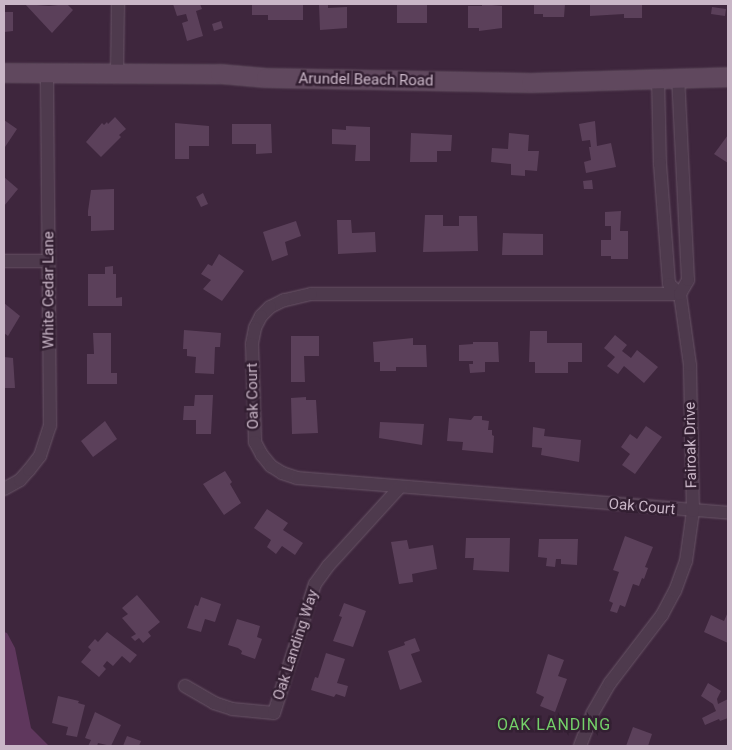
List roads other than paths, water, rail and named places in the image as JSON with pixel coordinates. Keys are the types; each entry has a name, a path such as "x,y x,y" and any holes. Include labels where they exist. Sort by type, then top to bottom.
{"street":[{"path":"117,73 118,4"},
{"name":"Arundel Beach Road","path":"4,73 117,73 531,83 585,83 658,78 728,77"},
{"name":"White Cedar Lane","path":"4,489 20,480 40,456 50,426 47,73"},
{"name":"Fairoak Drive","path":"658,78 660,164 669,284 680,294"},
{"name":"Fairoak Drive","path":"580,746 592,714 610,682 662,615 675,590 686,561 693,511 690,365 680,294 688,280 678,78"},
{"path":"4,260 49,261"},
{"name":"Oak Court","path":"680,294 311,294 284,300 270,307 261,316 255,328 252,344 253,429 255,442 262,455 282,473 297,478 728,513"},
{"name":"Oak Landing Way","path":"185,686 214,703 232,709 274,713 315,584 328,566 400,487"}],"district":[{"name":"OAK LANDING","path":"554,725"}]}
